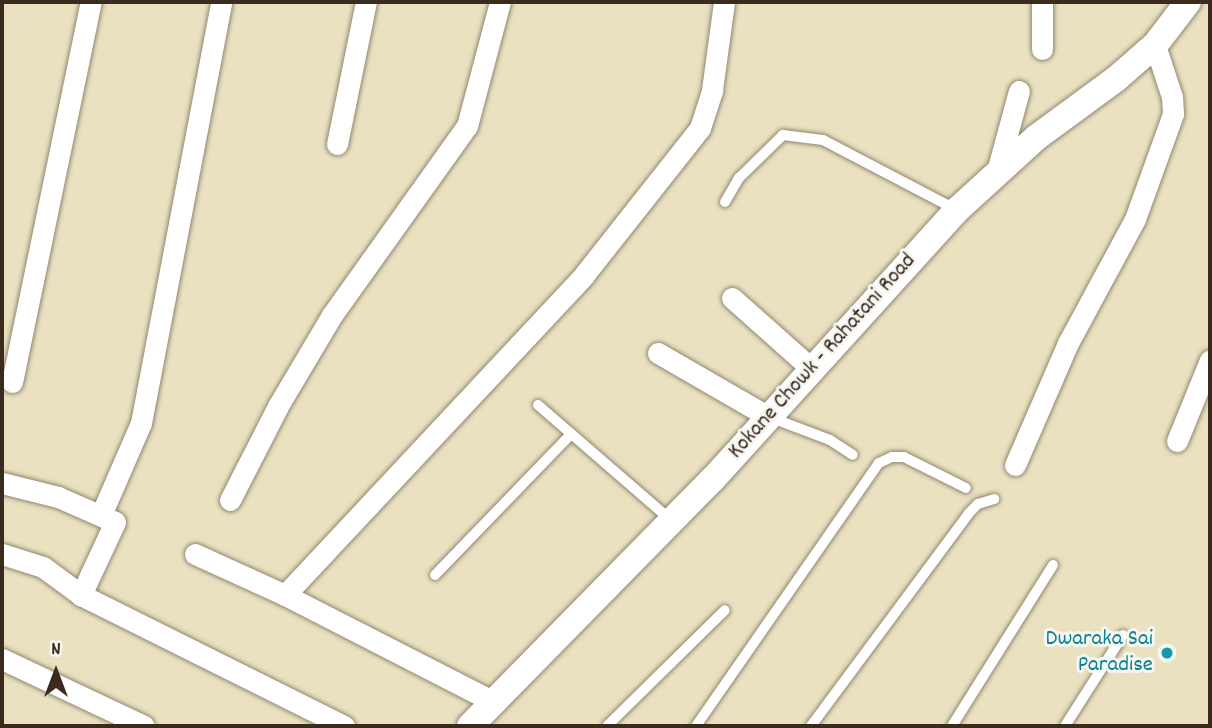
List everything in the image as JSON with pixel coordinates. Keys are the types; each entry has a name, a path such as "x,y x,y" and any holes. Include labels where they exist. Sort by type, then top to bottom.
{"street":[{"path":"12,382 91,2"},
{"path":"101,516 141,423 221,2"},
{"path":"337,145 366,2"},
{"path":"230,500 278,406 332,315 467,126 500,2"},
{"path":"285,595 584,275 699,128 712,90 724,2"},
{"path":"1042,2 1042,49"},
{"name":"Kokane Chowk - Rahatani Road","path":"470,726 672,521 957,210 1037,137 1116,79 1155,45 1188,2"},
{"path":"1015,465 1068,343 1135,219 1173,114 1172,97 1155,45"},
{"path":"996,175 1019,92"},
{"path":"732,298 812,369"},
{"path":"658,353 769,417"},
{"path":"1177,441 1210,360"},
{"path":"2,483 58,497 115,522 80,595"},
{"path":"2,554 43,568 80,595 344,726"},
{"path":"195,554 285,595 494,702"},
{"path":"2,659 144,726"}],"lane":[{"path":"725,202 738,178 783,135 823,140 957,210"},
{"path":"538,405 672,521"},
{"path":"769,417 830,440 853,455"},
{"path":"435,575 571,434"},
{"path":"696,726 879,463 892,457 904,457 966,488"},
{"path":"811,726 969,513 978,504 994,499"},
{"path":"952,726 1053,565"},
{"path":"607,726 725,610"},
{"path":"1065,726 1123,635"}],"place":[{"name":"Dwaraka Sai Paradise","path":"1167,653"}]}
